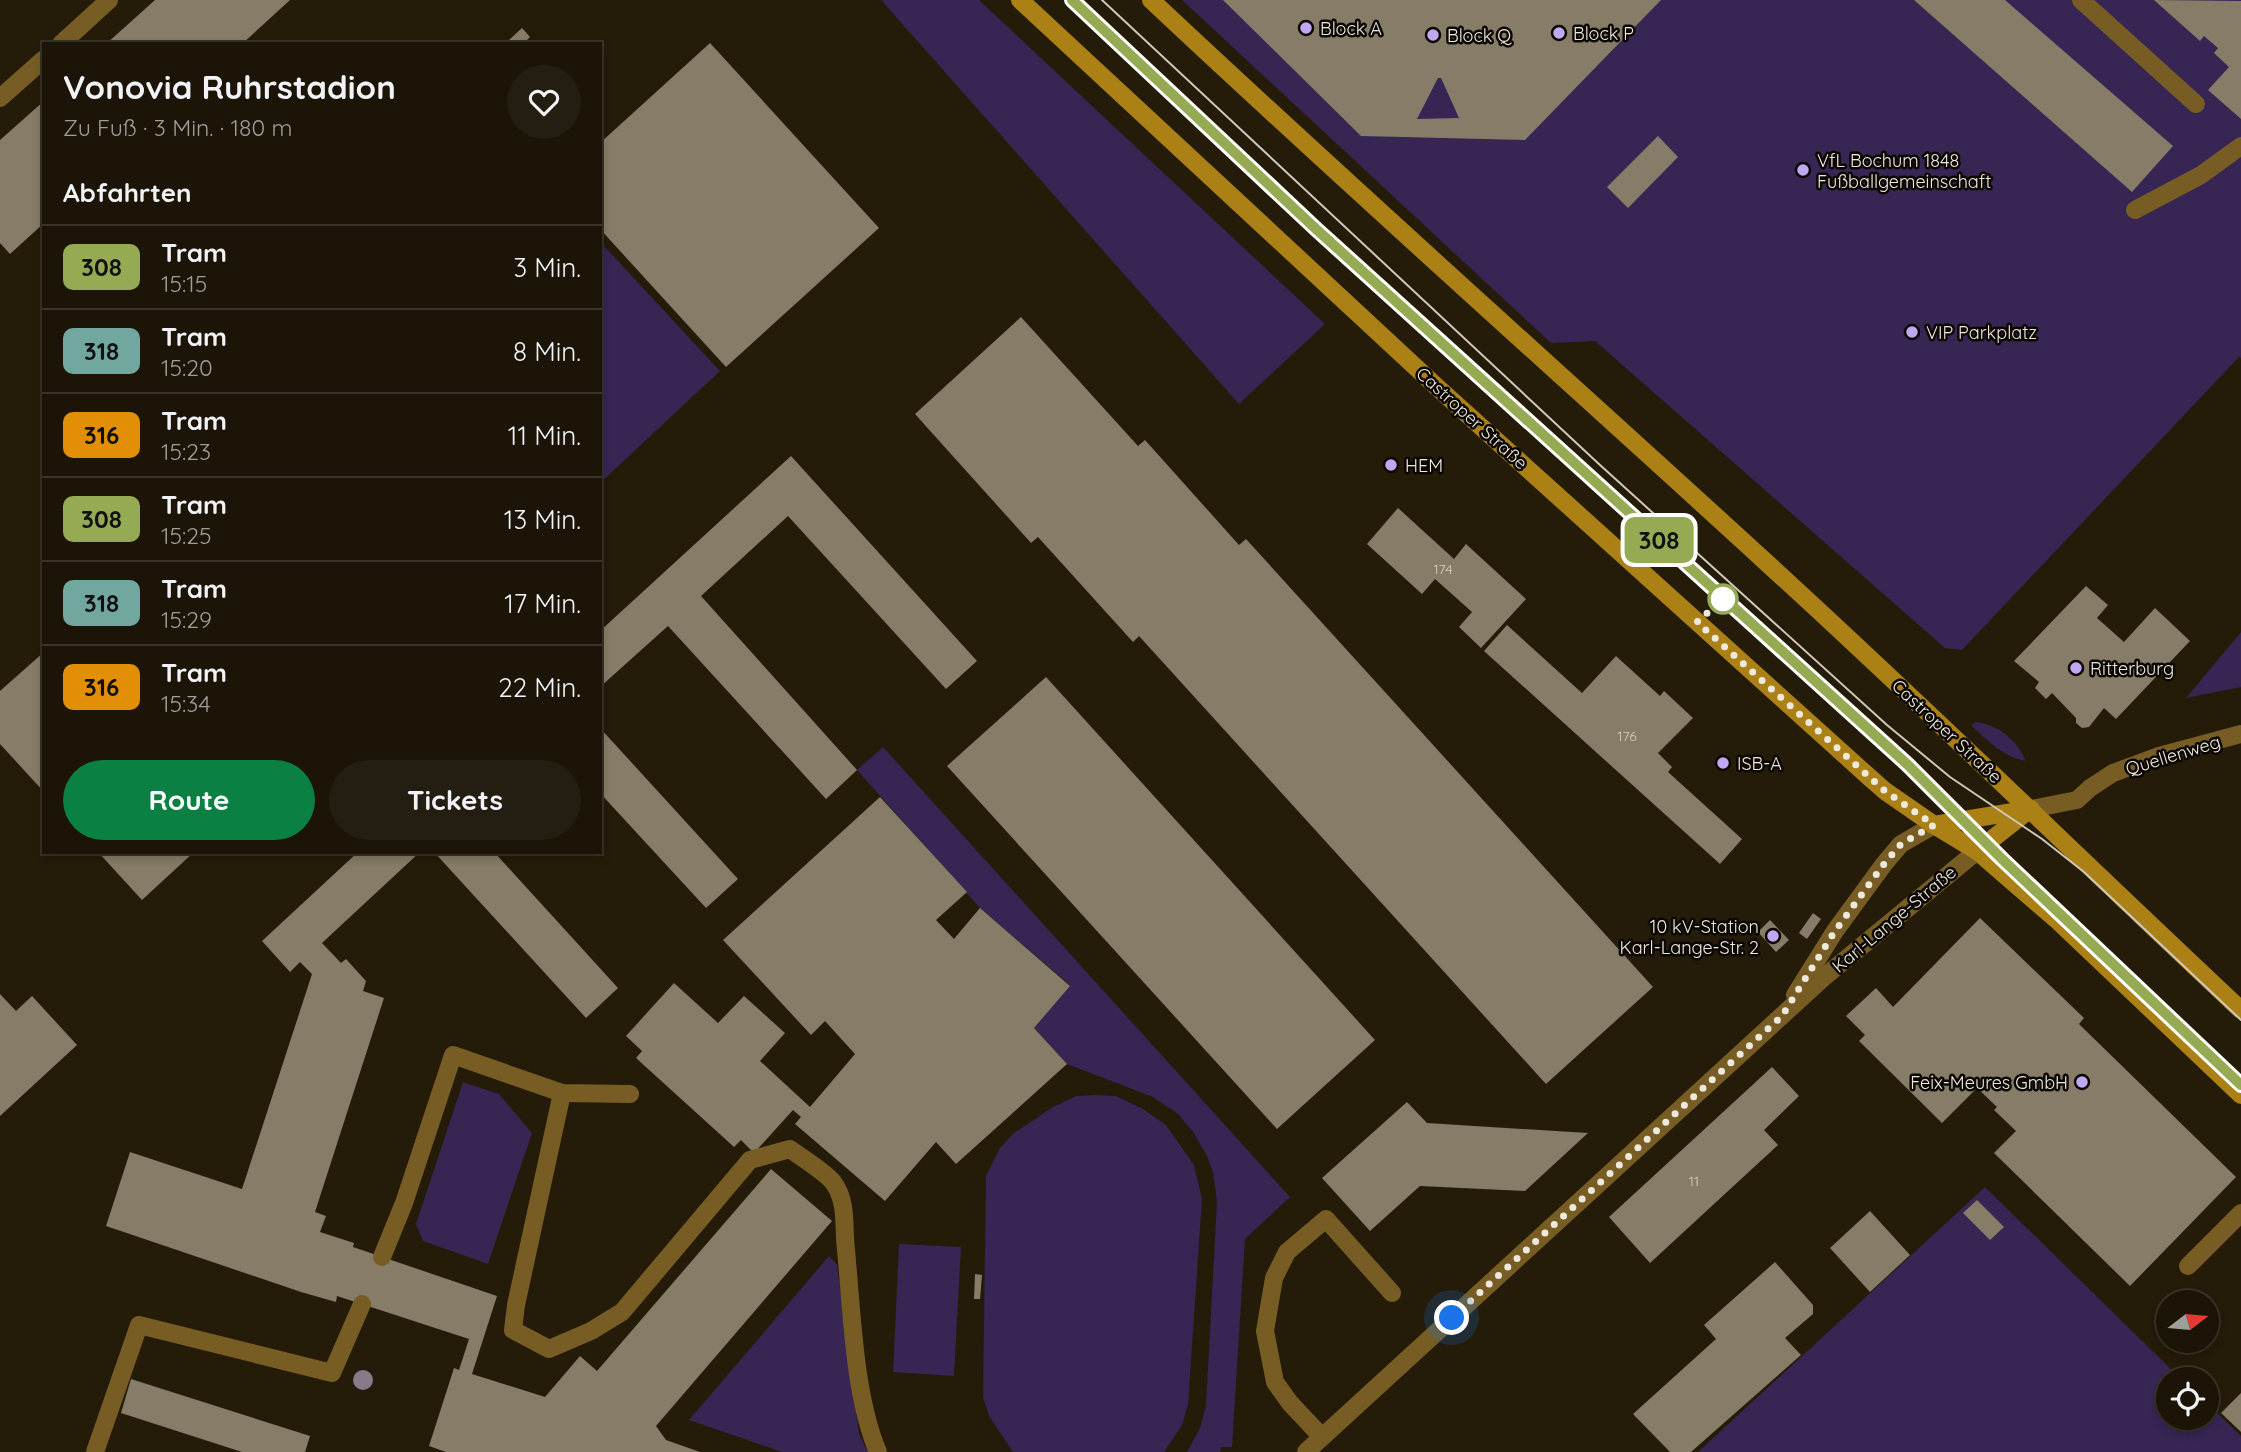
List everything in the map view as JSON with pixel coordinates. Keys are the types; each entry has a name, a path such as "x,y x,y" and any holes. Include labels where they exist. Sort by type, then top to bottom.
{"main road":[{"name":"Castroper Straße","path":"1020,0 1437,387 1885,791 1977,851 2058,921 2241,1095"},
{"name":"Castroper Straße","path":"1151,0 1503,326 1769,565 2031,809 2241,1010"},
{"path":"1934,825 2031,809"},
{"path":"1977,851 2031,809"}],"street":[{"path":"63,42 109,0"},
{"path":"2081,0 2196,104"},
{"path":"0,98 42,61"},
{"path":"2135,210 2201,175 2241,146"},
{"name":"Quellenweg","path":"2031,809 2077,800 2113,773 2159,756 2241,734"},
{"name":"Karl-Lange-Straße","path":"1782,1016 1835,931 1884,864 1901,844 1934,825"},
{"name":"Karl-Lange-Straße","path":"1306,1452 1824,978 1977,851"},
{"path":"382,1257 404,1203 453,1055 562,1093 631,1094"},
{"path":"562,1093 516,1304 513,1330 549,1349 590,1331 622,1312 750,1160 790,1149 833,1182 846,1213 845,1240 861,1387 870,1432 878,1452"},
{"path":"2188,1266 2241,1213"},
{"path":"1322,1437 1290,1403 1275,1382 1265,1331 1274,1278 1282,1261 1287,1252 1326,1219 1392,1293"},
{"path":"95,1452 139,1325 332,1373 362,1304"}],"shaded area":[{"path":"881,0 979,0 1325,324 1239,404"},
{"name":"VfL Bochum 1848 Fußballgemeinschaft","path":"1182,0 2241,0 2241,358 2239,357 1962,650 1945,648 1595,341 1551,343"},
{"path":"605,247 720,371 602,481 602,250"},
{"path":"2241,632 2241,687 2186,698"},
{"path":"1976,722 2000,730 2018,746 2026,761 2010,756 1996,747 1971,725"},
{"path":"883,747 1290,1197 1245,1239 1232,1447 1221,1447 1220,1452 1187,1452 1200,1428 1206,1405 1217,1202 1213,1172 1207,1156 1193,1132 1178,1114 1153,1097 1067,1064 1034,1028 1070,985 980,908 857,770"},
{"path":"463,1082 499,1094 532,1133 488,1264 423,1241 416,1224"},
{"path":"1076,1096 1116,1096 1143,1109 1166,1125 1194,1165 1202,1199 1188,1405 1182,1425 1164,1452 1013,1452 989,1416 983,1397 986,1176 1000,1148 1014,1133 1053,1107"},
{"path":"1985,1187 2169,1367 2156,1367 2156,1430 2219,1430 2219,1415 2241,1436 2241,1452 1698,1452"},
{"path":"899,1244 961,1247 954,1376 893,1372"},
{"path":"829,1256 837,1265 859,1434 868,1452 782,1452 689,1420"}],"building":[{"path":"155,0 290,0 244,42 108,42"},
{"path":"1223,0 1661,0 1525,140 1361,136","holes":["1438,78 1441,78 1459,118 1417,119"]},
{"path":"1914,0 2005,0 2173,146 2132,192"},
{"path":"2154,0 2241,1 2241,119 2208,90 2229,67 2214,53 2218,48 2204,36 2200,41"},
{"path":"522,28 530,37 525,42 509,40"},
{"path":"710,43 879,228 726,367 602,231 602,141"},
{"path":"42,103 42,225 10,254 0,243 0,140"},
{"path":"1658,136 1678,157 1628,208 1607,187"},
{"path":"1021,317 1138,446 1145,440 1239,545 1246,539 1653,987 1546,1084 1139,636 1133,642 1038,537 1031,543 915,414"},
{"path":"791,456 977,661 946,689 788,516 701,596 857,770 826,799 668,626 602,685 602,629"},
{"path":"1398,508 1454,559 1466,544 1526,599 1481,648 1459,627 1472,612 1435,579 1422,594 1367,544"},
{"path":"2086,586 2108,605 2097,618 2124,642 2155,608 2190,641 2116,719 2104,708 2089,727 2082,728 2052,693 2046,699 2035,688 2039,682 2014,661"},
{"path":"1507,625 1582,693 1616,656 1660,696 1664,691 1693,718 1658,753 1672,767 1668,772 1742,839 1720,864 1484,651"},
{"path":"42,654 42,790 0,744 0,691"},
{"path":"1046,677 1375,1040 1277,1129 947,766"},
{"path":"602,730 738,879 706,908 602,795"},
{"path":"880,797 967,892 936,920 954,939 980,908 1070,986 1034,1028 1067,1064 956,1164 936,1142 885,1201 795,1124 801,1117 793,1110 754,1153 741,1140 734,1147 636,1058 642,1051 626,1036 674,983 718,1023 744,996 785,1033 760,1061 810,1107 855,1054 825,1021 811,1035 723,940"},
{"path":"100,854 192,854 142,900"},
{"path":"356,854 418,854 322,943 341,963 346,959 366,981 363,991 384,998 315,1212 326,1216 320,1232 354,1243 353,1247 497,1296 472,1374 545,1397 580,1356 597,1371 771,1169 832,1221 656,1426 666,1440 700,1452 446,1452 429,1446 454,1368 459,1370 469,1339 337,1296 336,1302 301,1292 106,1226 130,1152 242,1189 312,974 300,962 290,972 262,941"},
{"path":"436,854 496,854 618,988 586,1018"},
{"path":"1813,913 1821,919 1807,939 1799,933"},
{"path":"1980,918 2084,1018 2079,1024 2236,1177 2130,1286 1994,1153 2016,1131 1994,1110 1997,1107 1977,1088 1942,1123 1859,1041 1865,1035 1846,1016 1876,988 1893,1007"},
{"name":"10 kV-Station Karl-Lange-Str. 2","path":"1770,920 1789,940 1776,952 1758,932"},
{"path":"0,994 16,1011 32,996 77,1045 0,1116"},
{"path":"1772,1067 1799,1096 1764,1130 1778,1145 1650,1263 1609,1217"},
{"path":"1407,1102 1427,1123 1588,1133 1525,1191 1420,1186 1370,1231 1322,1178"},
{"path":"1977,1200 2004,1227 1990,1240 1963,1213"},
{"path":"1870,1211 1910,1255 1870,1292 1830,1248"},
{"path":"1775,1262 1813,1305 1813,1314 1785,1338 1801,1355 1691,1452 1670,1452 1633,1414 1716,1339 1704,1325"},
{"path":"975,1274 982,1275 980,1299 974,1299"},
{"path":"131,1379 310,1436 305,1452 242,1452 121,1413"},
{"path":"2241,1393 2241,1432 2221,1413"}],"tram line":[{"path":"1072,0 1316,229 1907,765 2050,905 2241,1085"},
{"name":"308","path":"1072,0 1316,229 1908,765 2002,859 2241,1085"},
{"path":"1102,0 1600,465 1887,725 1950,777 2042,839 2084,872 2241,1020"}],"place":[{"name":"Block A","path":"1306,28"},
{"name":"Block P","path":"1559,33"},
{"name":"Block Q","path":"1433,35"},
{"name":"VfL Bochum 1848 Fußballgemeinschaft","path":"1803,170"},
{"name":"VIP Parkplatz","path":"1912,332"},
{"name":"HEM","path":"1391,465"},
{"name":"Ritterburg","path":"2076,668"},
{"name":"ISB-A","path":"1723,763"},
{"name":"10 kV-Station Karl-Lange-Str. 2","path":"1773,936"},
{"name":"Feix-Meures GmbH","path":"2082,1082"}],"route":[{"path":"1452,1318 1782,1016 1861,892 1901,844 1934,825 1885,791 1697,622 1723,599"}]}
